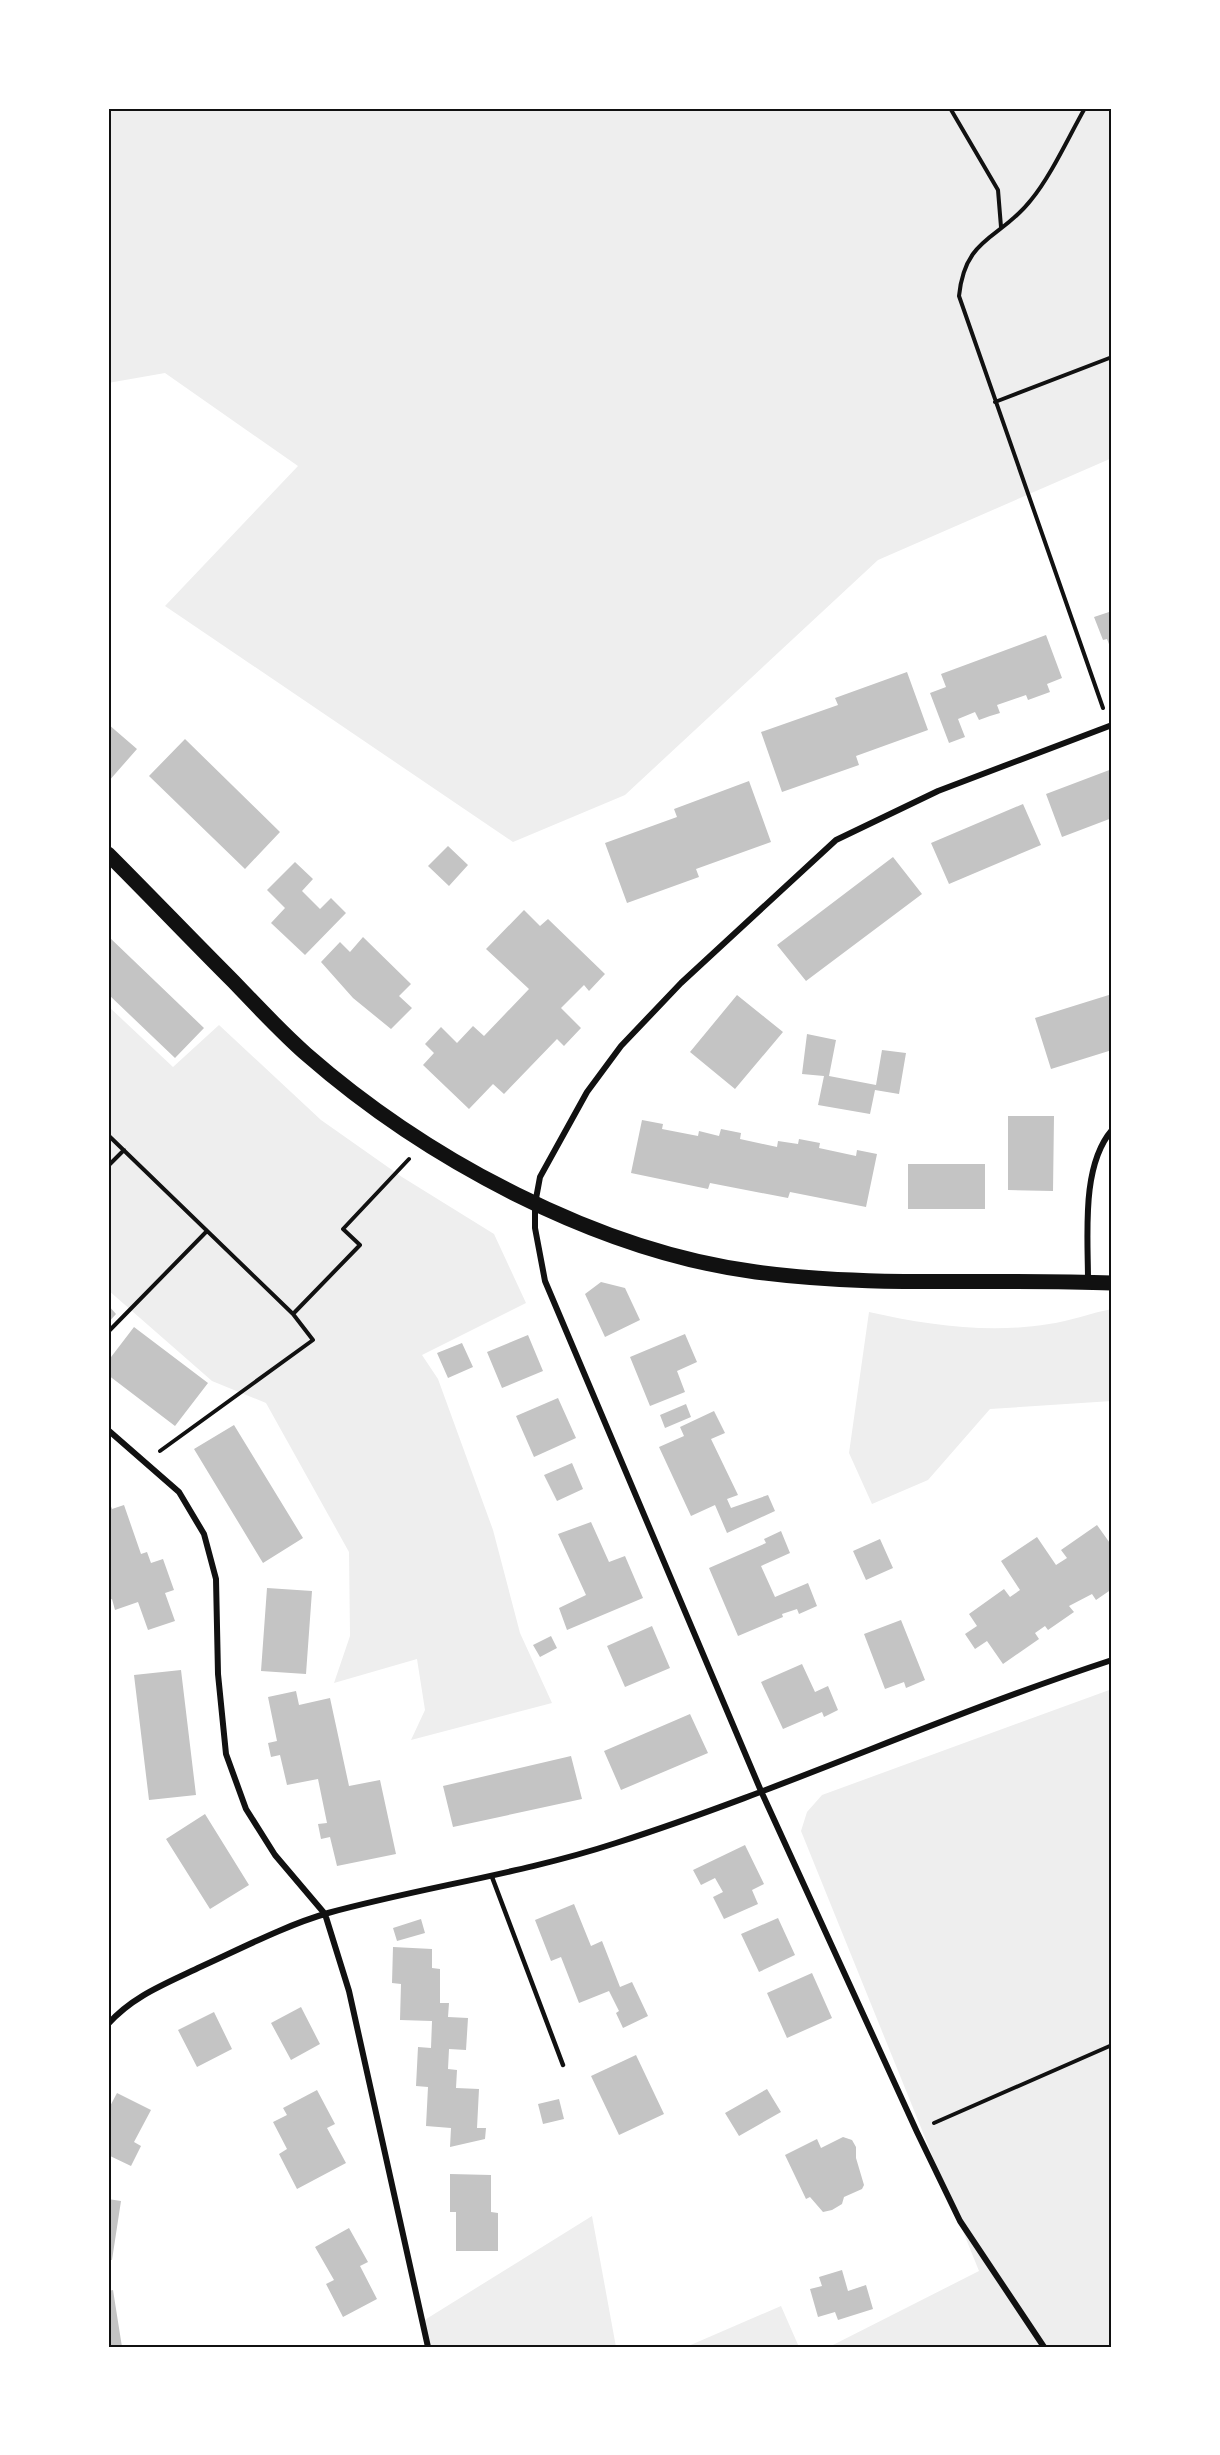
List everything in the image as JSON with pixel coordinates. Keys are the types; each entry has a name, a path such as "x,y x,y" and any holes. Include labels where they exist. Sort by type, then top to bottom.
{"main road":[{"path":"108,854 306,1054 423,1142 535,1204 614,1235 677,1256 755,1272 857,1280 1112,1283"}],"street":[{"path":"1044,2347 960,2221 761,1791 545,1281 535,1228 535,1204 540,1177 552,1153 587,1092 621,1046 681,983 836,840 938,790 1111,726"},
{"path":"1088,1282 1089,1201 1093,1170 1112,1130"},
{"path":"108,1430 179,1492 204,1534 216,1579 218,1674 226,1754 246,1809 275,1856 326,1914 349,1991 428,2347"},
{"path":"108,2024 124,2005 234,1951 326,1914 492,1877 615,1844 761,1791 1024,1689 1112,1660"}],"lane":[{"path":"492,1877 563,2065"}],"path":[{"path":"950,108 998,190 1001,228"},
{"path":"1085,108 1031,201 970,255 961,275 959,296 1111,726"},
{"path":"995,402 1112,357"},
{"path":"108,1135 293,1314 313,1340 146,1463"},
{"path":"293,1314 360,1245 343,1229 394,1178 423,1142"},
{"path":"108,1166 124,1150"},
{"path":"108,1332 207,1231"},
{"path":"917,2132 947,2116 1112,2045"}],"shaded area":[{"path":"108,108 1112,108 1112,458 878,560 625,795 513,842 165,606 298,466 165,373 108,383"},
{"path":"108,1006 173,1067 219,1025 321,1120 402,1177 494,1234 526,1303 422,1355 438,1379 493,1530 520,1633 552,1703 411,1740 425,1710 417,1659 334,1683 350,1636 349,1552 266,1403 212,1381 108,1290"},
{"path":"1112,1309 1112,1401 990,1409 928,1480 872,1504 849,1453 869,1312 958,1327 1004,1328 1057,1323"},
{"path":"1112,1689 1112,2347 829,2347 979,2271 801,1831 807,1812 822,1795"},
{"path":"592,2216 616,2347 426,2347 423,2321"},
{"path":"781,2306 799,2347 686,2347"}],"building":[{"path":"1112,611 1112,652 1107,639 1103,640 1094,617"},
{"path":"1046,635 1062,678 1047,684 1050,692 1028,700 1026,695 997,705 1000,713 979,720 975,712 958,719 965,737 949,743 930,693 946,687 941,674"},
{"path":"907,672 928,730 856,756 859,765 782,792 761,732 838,705 835,698"},
{"path":"108,724 137,749 108,782"},
{"path":"185,739 280,832 245,869 149,776"},
{"path":"1112,769 1112,818 1062,837 1046,794"},
{"path":"749,781 771,842 696,869 699,877 627,903 605,843 677,817 674,809"},
{"path":"1023,804 1041,845 949,884 931,843"},
{"path":"448,846 468,865 449,886 428,866"},
{"path":"893,857 922,894 806,981 777,945"},
{"path":"295,862 313,879 302,891 320,909 331,898 346,913 305,955 271,923 285,908 267,890"},
{"path":"524,910 540,926 548,919 605,974 589,991 584,985 561,1008 581,1028 564,1046 557,1039 504,1094 493,1084 469,1109 423,1065 434,1053 425,1044 441,1027 457,1043 473,1026 484,1036 529,989 486,949"},
{"path":"108,936 204,1028 175,1058 108,994"},
{"path":"363,937 411,984 399,996 412,1008 391,1029 353,998 321,962 340,942 350,952"},
{"path":"1112,994 1112,1050 1051,1069 1035,1018"},
{"path":"737,995 783,1032 735,1089 690,1052"},
{"path":"807,1034 836,1040 829,1076 876,1085 882,1050 906,1053 899,1094 875,1090 870,1114 818,1105 824,1076 802,1074"},
{"path":"1008,1116 1054,1116 1053,1191 1008,1190"},
{"path":"642,1120 663,1124 662,1129 698,1136 699,1131 719,1136 721,1129 741,1133 740,1139 777,1147 778,1141 798,1144 799,1139 820,1143 819,1148 856,1156 857,1150 877,1154 866,1207 790,1192 788,1198 710,1183 708,1189 631,1173"},
{"path":"908,1164 985,1164 985,1209 908,1209"},
{"path":"601,1282 625,1288 640,1320 605,1337 585,1294"},
{"path":"108,1305 116,1314 108,1323"},
{"path":"134,1327 208,1383 175,1426 108,1375 108,1361"},
{"path":"685,1334 697,1362 677,1371 685,1392 650,1406 630,1357"},
{"path":"528,1335 543,1371 502,1388 487,1352"},
{"path":"462,1343 473,1367 448,1378 437,1353"},
{"path":"558,1398 576,1438 534,1457 516,1416"},
{"path":"686,1404 691,1417 665,1428 660,1415"},
{"path":"714,1411 725,1433 711,1439 738,1495 727,1499 731,1508 768,1495 775,1511 727,1533 715,1505 691,1516 659,1447 684,1436 680,1427"},
{"path":"234,1425 303,1538 263,1563 194,1449"},
{"path":"572,1463 583,1489 557,1501 544,1475"},
{"path":"108,1499 112,1509 124,1505 141,1554 147,1552 151,1563 163,1559 174,1590 165,1593 175,1621 148,1630 138,1602 115,1610 112,1599 108,1600"},
{"path":"591,1522 609,1562 625,1556 643,1598 567,1630 559,1608 586,1595 558,1534"},
{"path":"1097,1525 1112,1546 1112,1589 1096,1600 1092,1594 1069,1606 1074,1612 1048,1630 1045,1626 1035,1633 1039,1639 1003,1664 987,1641 975,1649 965,1634 977,1626 969,1614 1004,1589 1010,1597 1020,1590 1001,1561 1037,1537 1056,1565 1067,1558 1061,1550"},
{"path":"781,1531 790,1553 761,1566 775,1597 808,1583 817,1606 799,1614 797,1609 782,1614 783,1617 738,1636 709,1568 766,1543 764,1539"},
{"path":"880,1539 893,1568 866,1580 853,1551"},
{"path":"267,1588 312,1591 306,1674 261,1671"},
{"path":"901,1620 925,1680 906,1688 904,1682 885,1689 864,1634"},
{"path":"652,1626 670,1668 625,1687 607,1646"},
{"path":"551,1636 557,1648 540,1657 533,1645"},
{"path":"802,1664 815,1692 828,1686 838,1710 824,1717 822,1712 783,1729 761,1682"},
{"path":"181,1670 196,1795 149,1800 134,1675"},
{"path":"296,1691 299,1705 330,1698 349,1786 380,1780 396,1854 337,1866 330,1837 321,1839 318,1824 327,1823 318,1779 287,1785 280,1755 271,1757 268,1743 277,1741 268,1697"},
{"path":"690,1714 708,1753 621,1790 604,1751"},
{"path":"571,1756 582,1799 453,1827 443,1786"},
{"path":"205,1814 249,1885 210,1909 166,1839"},
{"path":"745,1845 764,1884 752,1890 758,1904 724,1919 713,1897 723,1892 715,1878 701,1885 693,1870"},
{"path":"574,1904 591,1946 602,1941 620,1987 632,1982 648,2016 623,2028 616,2013 619,2011 609,1991 579,2003 561,1957 551,1961 535,1920"},
{"path":"778,1918 795,1955 759,1972 741,1934"},
{"path":"421,1919 425,1933 397,1941 393,1928"},
{"path":"393,1947 432,1949 432,1968 440,1969 440,2003 449,2003 448,2017 468,2018 466,2050 449,2049 448,2069 457,2070 456,2088 479,2089 477,2128 486,2128 485,2139 450,2147 451,2128 426,2126 428,2087 416,2086 418,2047 431,2048 432,2021 400,2020 401,1984 392,1983"},
{"path":"812,1973 832,2018 787,2038 767,1993"},
{"path":"301,2007 320,2044 291,2060 271,2023"},
{"path":"214,2012 232,2049 197,2067 178,2030"},
{"path":"636,2055 664,2114 619,2135 591,2076"},
{"path":"767,2089 781,2112 739,2136 725,2113"},
{"path":"317,2090 335,2124 327,2128 346,2163 297,2189 279,2154 287,2149 273,2122 287,2115 283,2108"},
{"path":"117,2093 151,2110 134,2142 141,2146 131,2166 108,2155 108,2110"},
{"path":"559,2099 564,2119 543,2124 538,2104"},
{"path":"843,2137 852,2140 856,2147 856,2158 864,2185 862,2189 844,2197 842,2204 823,2212 810,2197 806,2199 785,2155 817,2139 821,2148"},
{"path":"450,2174 491,2175 491,2212 498,2213 498,2251 456,2251 456,2212 450,2212"},
{"path":"108,2199 121,2201 112,2260 108,2260"},
{"path":"349,2228 368,2262 360,2266 377,2299 343,2317 326,2284 334,2280 315,2247"},
{"path":"842,2270 848,2291 866,2285 873,2309 838,2320 835,2312 818,2317 810,2289 822,2286 819,2277"},
{"path":"113,2290 122,2347 108,2347 108,2291"}]}
